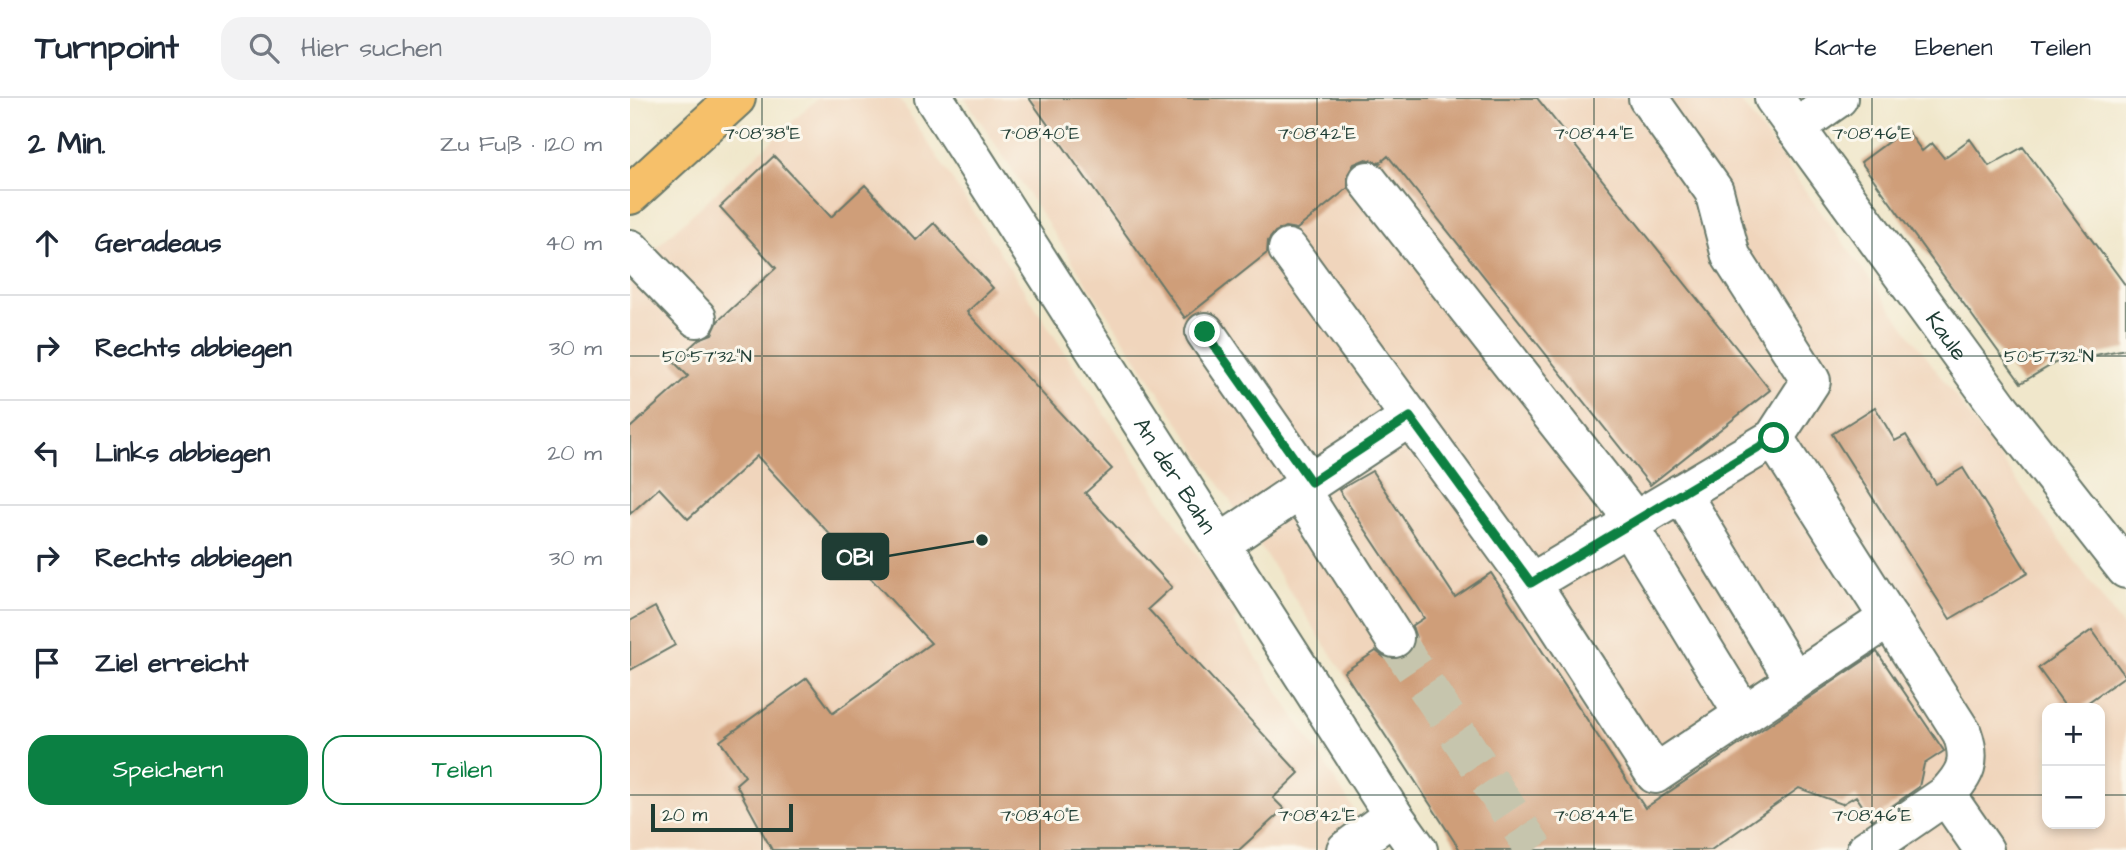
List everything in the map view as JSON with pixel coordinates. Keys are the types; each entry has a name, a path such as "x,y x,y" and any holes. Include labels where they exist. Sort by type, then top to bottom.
{"main road":[{"path":"630,195 736,98"}],"street":[{"name":"An der Bahn","path":"934,98 1418,850"},
{"path":"1531,583 1774,438 1811,381 1731,257 1714,191 1648,98"},
{"path":"1784,113 1838,98"},
{"name":"Kaule","path":"1784,113 2000,407 2096,534 2126,569"},
{"path":"1368,181 1631,523 1744,715"},
{"path":"1287,248 1531,583 1656,774 1889,618"},
{"path":"630,249 697,318"},
{"path":"1205,332 1305,486 1394,638"},
{"path":"1220,544 1410,417"},
{"path":"1774,438 1962,733 1968,751 1966,768 1946,795 1867,850"},
{"path":"1681,493 1795,681"},
{"path":"1946,795 1984,850"},
{"path":"1346,850 1393,815"}],"shaded area":[{"path":"818,98 899,98 1238,618 1233,621 1380,850 630,850 630,272"},
{"path":"965,98 1738,98 2126,631 2126,850 1460,850"}],"building":[{"path":"1029,98 1537,98 1770,390 1650,485 1388,156 1380,163 1366,159 1354,164 1348,174 1348,188 1297,229 1285,227 1275,232 1268,241 1267,253 1185,318"},
{"path":"1906,129 1922,151 1932,143 1944,158 1970,139 1989,166 2023,147 2126,286 2126,349 2055,363 2021,383 1861,162"},
{"path":"774,156 831,217 865,185 916,240 934,223 993,288 967,312 1112,469 1085,493 1172,587 1148,609 1299,773 1273,798 1284,809 1239,850 772,850 736,784 745,776 720,741 807,678 833,713 931,643 757,456 688,519 659,488 630,514 630,428 688,376 674,362 699,339 712,334 718,321 776,268 720,207"},
{"path":"1875,407 1895,441 1906,435 1936,484 1963,468 2028,573 1950,619 1832,434"},
{"path":"1372,471 1455,597 1491,573 1645,808 1877,652 1944,751 1924,764 1919,787 1872,820 1856,796 1842,804 1799,788 1711,850 1460,850 1344,672 1376,651 1385,658 1394,660 1406,656 1413,649 1416,638 1412,626 1424,618 1339,490"},
{"path":"655,607 675,645 630,670 630,621"},
{"path":"2092,630 2125,676 2087,703 2063,703 2038,668"}],"tunnel":[{"path":"1394,638 1535,850"}],"place":[{"name":"OBI","path":"982,540"}],"route":[{"path":"1205,332 1311,482 1410,417 1531,583 1774,438"}]}
